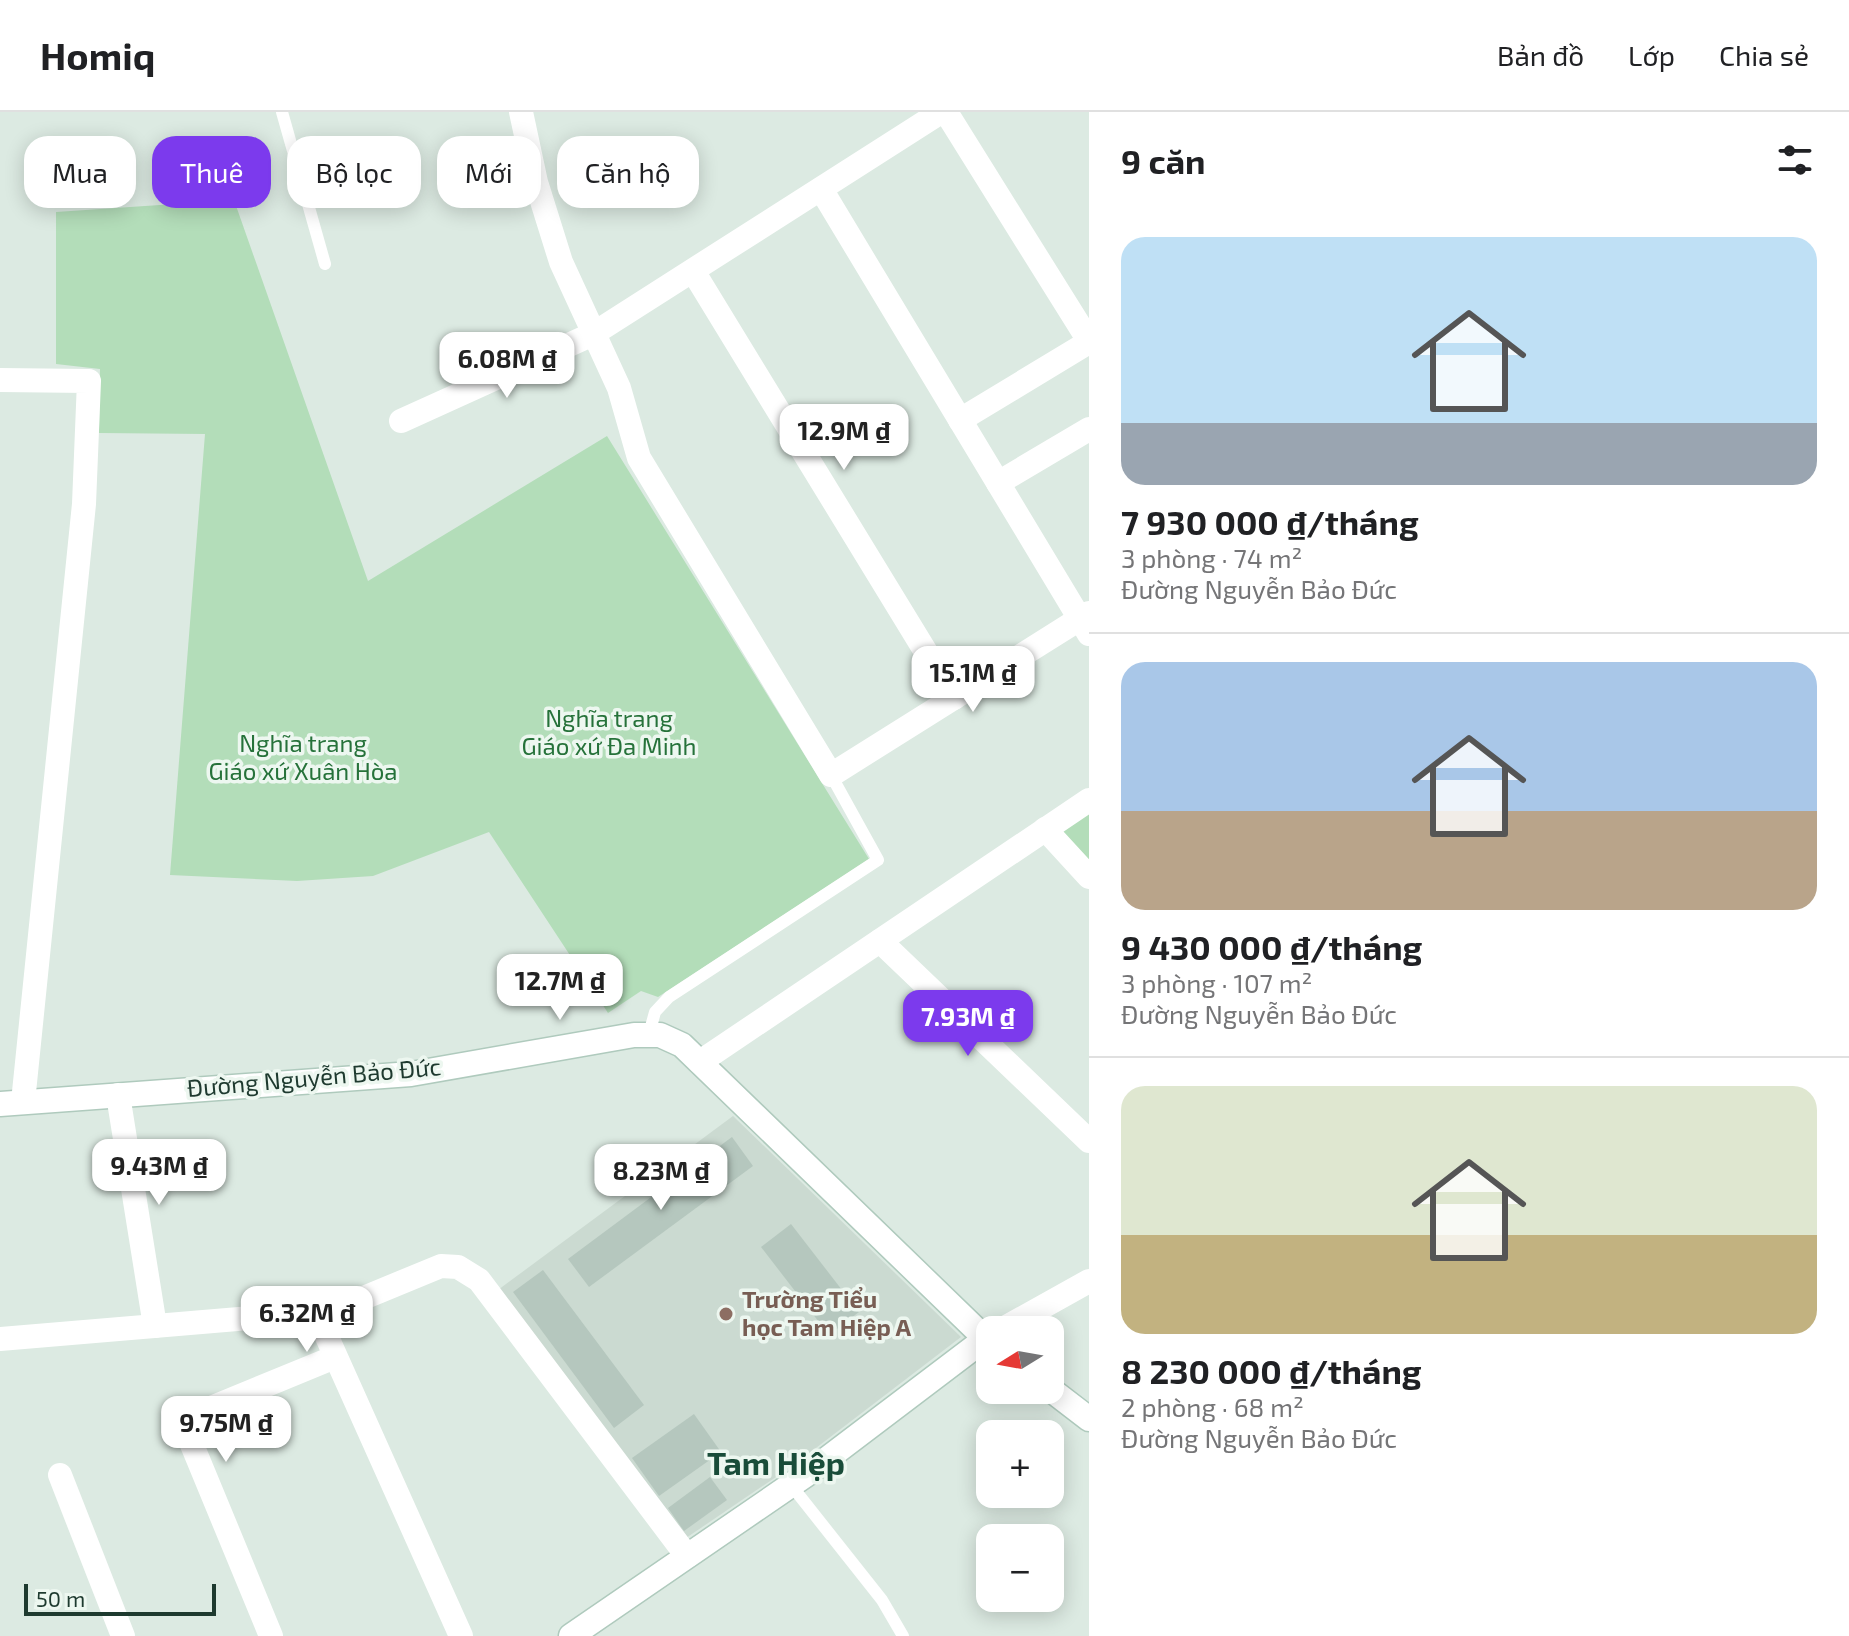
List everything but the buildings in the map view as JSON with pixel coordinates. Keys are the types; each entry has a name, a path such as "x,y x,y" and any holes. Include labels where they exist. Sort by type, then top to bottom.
{"street":[{"path":"521,112 536,182 561,262 619,388 633,443 651,480 831,775 954,698 1086,622 998,483 821,189"},
{"path":"401,421 593,334 944,112 1089,342 960,420"},
{"path":"693,271 954,698"},
{"path":"0,380 89,381 84,504 11,1103"},
{"path":"998,483 1089,429"},
{"path":"700,1062 1089,800"},
{"path":"1045,829 1089,877"},
{"path":"880,941 1089,1141"},
{"path":"649,1034 673,1038 976,1323"},
{"name":"Đường Nguyễn Bảo Đức","path":"11,1103 411,1074 649,1034"},
{"path":"118,1095 155,1326"},
{"path":"0,1339 261,1317 361,1299 441,1266 458,1267 479,1280 687,1556"},
{"path":"1028,1316 1089,1281"},
{"path":"314,1308 461,1636"},
{"path":"571,1636 791,1485 976,1348"},
{"path":"271,1636 188,1435 190,1421 201,1412 335,1357"},
{"path":"1064,1400 1089,1419"},
{"path":"60,1475 123,1636"}],"lane":[{"path":"282,112 325,264"},
{"path":"649,1034 655,1012 669,997 878,860 831,775"},
{"path":"791,1485 882,1600 903,1636"}],"shaded area":[{"name":"Trường Tiểu học Tam Hiệp A","path":"733,1116 961,1337 795,1464 686,1538 498,1290"}],"green space":[{"path":"136,207 237,208 368,581 607,436 869,859 658,997 641,991 608,1013 489,832 373,876 297,881 170,875 205,434 99,433 100,369 56,364 56,212"},
{"path":"1089,813 1089,861 1061,831"}],"place":[{"name":"Trường Tiểu học Tam Hiệp A","path":"726,1314"}],"district":[{"name":"Tam Hiệp","path":"776,1464"}],"park label":[{"name":"Nghĩa trang Giáo xứ Đa Minh","path":"609,733"},
{"name":"Nghĩa trang Giáo xứ Xuân Hòa","path":"303,758"}]}
